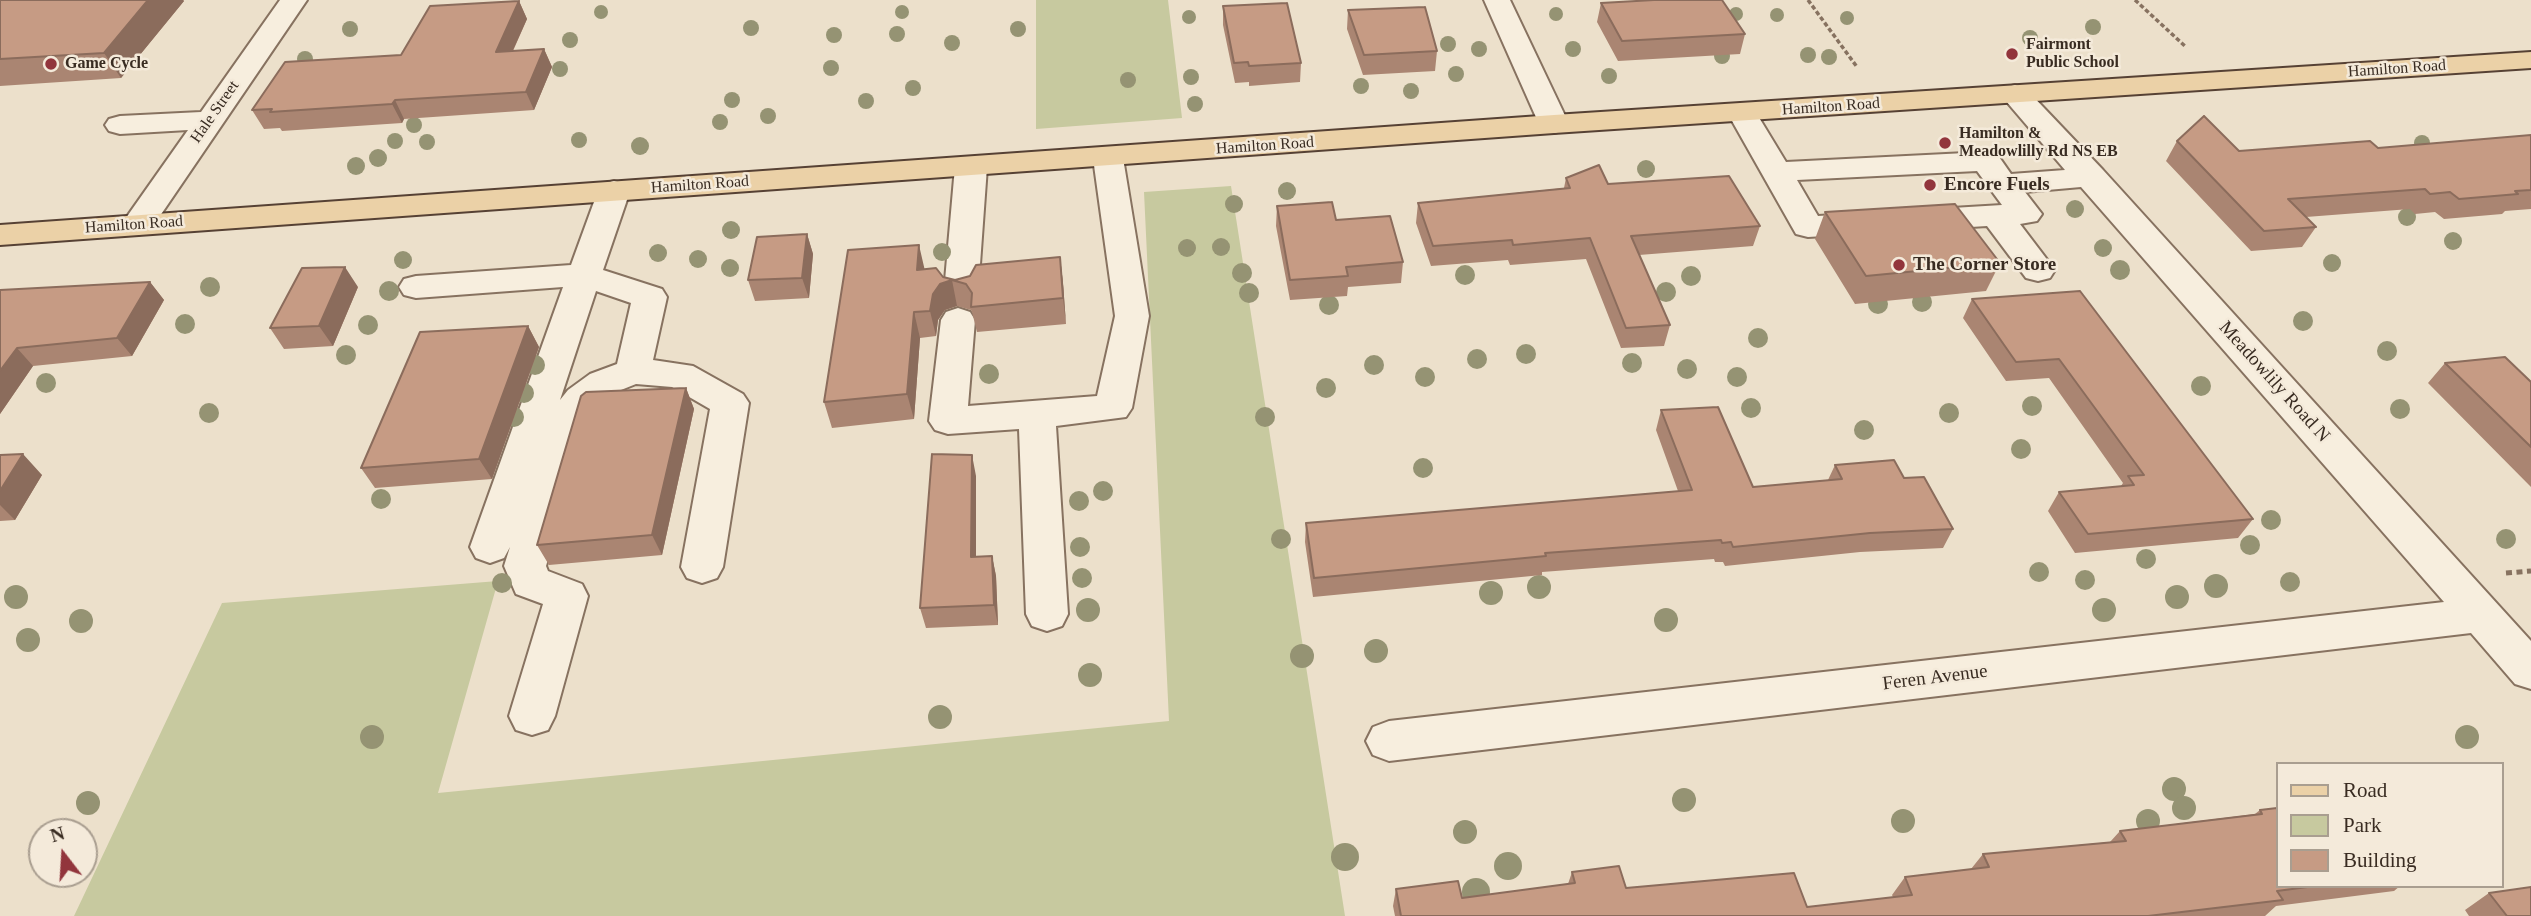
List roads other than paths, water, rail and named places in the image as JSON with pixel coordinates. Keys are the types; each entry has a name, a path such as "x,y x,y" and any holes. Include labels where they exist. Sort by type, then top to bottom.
{"main road":[{"name":"Hamilton Road","path":"0,235 1108,158 1553,124 2531,60"}],"street":[{"name":"Hale Street","path":"137,225 294,0"},
{"path":"1497,0 1553,124"},
{"name":"Meadowlily Road N","path":"2015,94 2531,671"},
{"path":"1742,112 1776,172 1808,227 2026,214 1986,161 1776,172"},
{"path":"120,125 210,120"},
{"path":"971,167 948,421 1113,408 1132,316 1108,158"},
{"path":"2003,184 2092,177"},
{"path":"532,716 567,596 531,582 525,566 536,466 584,275 606,222 614,191"},
{"path":"1997,217 2038,270"},
{"path":"416,287 584,275 650,297 634,371"},
{"path":"489,547 536,466 581,399 603,383 634,371 680,375 730,403 702,567"},
{"path":"1037,413 1046,614"},
{"name":"Feren Avenue","path":"1389,741 2482,615"}],"place":[{"name":"Fairmont Public School","path":"2012,54"},
{"name":"Game Cycle","path":"51,64"},
{"name":"Hamilton & Meadowlilly Rd NS EB","path":"1945,143"},
{"name":"Encore Fuels","path":"1930,185"},
{"name":"The Corner Store","path":"1899,265"}]}
